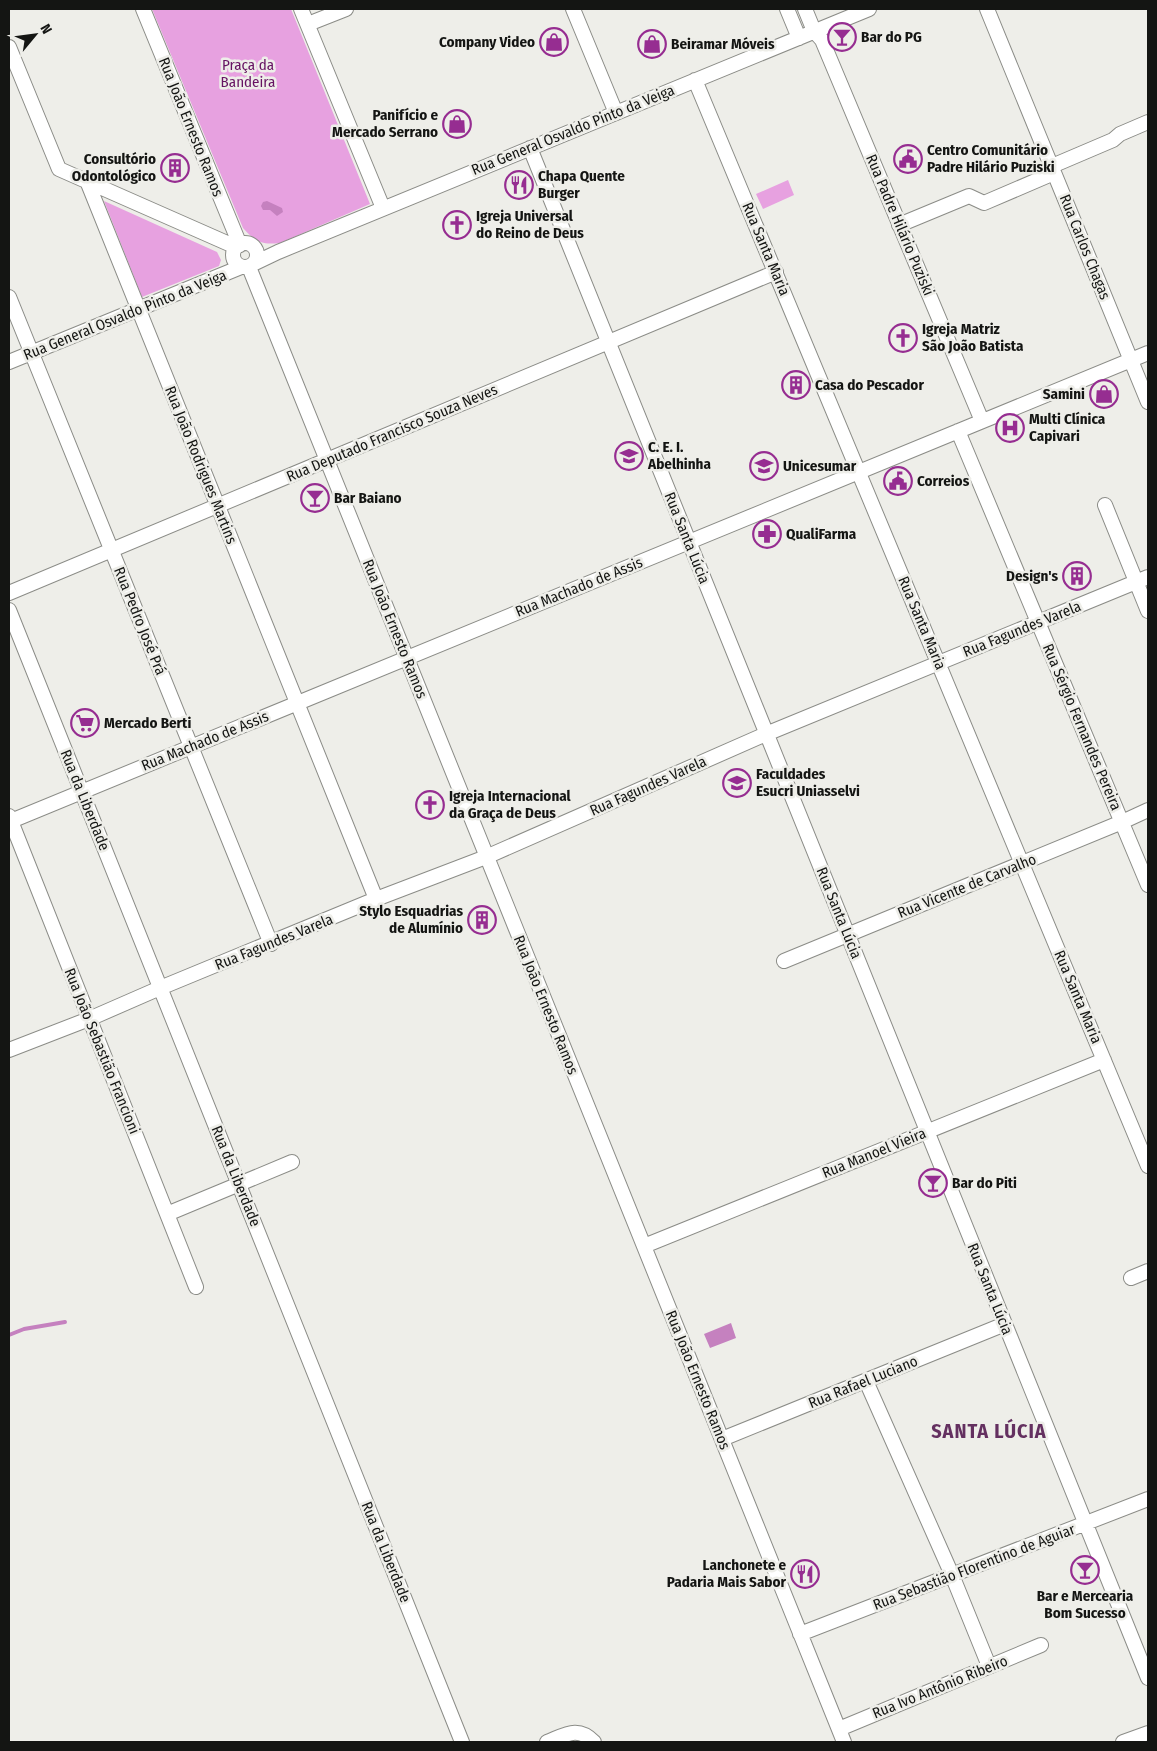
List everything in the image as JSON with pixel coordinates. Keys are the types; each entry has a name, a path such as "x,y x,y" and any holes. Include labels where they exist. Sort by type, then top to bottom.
{"street":[{"name":"Rua João Ernesto Ramos","path":"143,9 238,246"},
{"path":"302,9 383,208"},
{"path":"308,24 346,9"},
{"path":"573,9 616,113"},
{"path":"787,9 799,38"},
{"name":"Rua Padre Hilário Puziski","path":"805,9 814,31 822,40 982,421"},
{"name":"Rua General Osvaldo Pinto da Veiga","path":"9,362 248,266 383,208 869,9"},
{"name":"Rua Carlos Chagas","path":"987,9 1148,402"},
{"path":"9,47 59,170 238,246"},
{"name":"Rua Santa Maria","path":"696,80 1148,1166"},
{"path":"899,225 970,196 984,203 1113,140 1120,134 1148,122"},
{"name":"Rua Santa Lúcia","path":"530,148 1148,1678"},
{"name":"Rua João Rodrigues Martins","path":"86,182 376,900"},
{"path":"254,246 258,258 248,266 234,259 233,252 244,243 278,252"},
{"name":"Rua João Ernesto Ramos","path":"248,266 844,1742"},
{"name":"Rua Deputado Francisco Souza Neves","path":"9,593 776,272"},
{"name":"Rua Pedro José Prá","path":"9,297 270,944"},
{"name":"Rua Machado de Assis","path":"10,818 82,792 1148,353"},
{"name":"Rua Sérgio Fernandes Pereira","path":"958,432 1148,884"},
{"path":"1105,505 1142,580 1148,611"},
{"name":"Rua Fagundes Varela","path":"9,1050 486,857 766,734 1142,580"},
{"name":"Rua da Liberdade","path":"9,610 462,1742"},
{"name":"Rua Vicente de Carvalho","path":"784,961 1148,810"},
{"name":"Rua João Sebastião Francioni","path":"10,818 196,1287"},
{"name":"Rua Manoel Vieira","path":"644,1246 1104,1060"},
{"path":"167,1214 292,1162"},
{"path":"1131,1278 1148,1271"},
{"name":"Rua Rafael Luciano","path":"722,1440 1005,1324"},
{"path":"866,1381 952,1575 989,1666"},
{"name":"Rua Sebastião Florentino de Aguiar","path":"800,1634 1148,1499"},
{"name":"Rua Ivo Antônio Ribeiro","path":"838,1729 1042,1645"},
{"path":"547,1742 578,1732 591,1739"},
{"path":"1123,1742 1148,1733"}],"green space":[{"name":"Praça da Bandeira","path":"152,9 291,9 370,204 280,243 263,243 251,237 243,228"},
{"path":"788,180 794,195 763,209 756,194"},
{"path":"104,201 217,252 221,260 219,266 142,297"}],"shaded area":[{"path":"267,201 282,208 283,212 277,216 270,210 263,210 261,206 263,202"},
{"path":"731,1323 736,1338 710,1348 704,1334"}],"waterway":[{"path":"9,1335 24,1329 65,1322"}],"place":[{"name":"Bar do PG","path":"842,37"},
{"name":"Company Video","path":"554,42"},
{"name":"Beiramar Móveis","path":"652,44"},
{"name":"Panifício e Mercado Serrano","path":"457,124"},
{"name":"Centro Comunitário Padre Hilário Puziski","path":"908,159"},
{"name":"Consultório Odontológico","path":"175,168"},
{"name":"Chapa Quente Burger","path":"519,185"},
{"name":"Igreja Universal do Reino de Deus","path":"457,225"},
{"name":"Igreja Matriz São João Batista","path":"903,338"},
{"name":"Casa do Pescador","path":"796,385"},
{"name":"Samini","path":"1104,394"},
{"name":"Multi Clínica Capivari","path":"1010,428"},
{"name":"C. E. I. Abelhinha","path":"629,456"},
{"name":"Unicesumar","path":"764,466"},
{"name":"Correios","path":"898,481"},
{"name":"Bar Baiano","path":"315,498"},
{"name":"QualiFarma","path":"767,534"},
{"name":"Design's","path":"1077,576"},
{"name":"Mercado Berti","path":"85,723"},
{"name":"Faculdades Esucri Uniasselvi","path":"737,783"},
{"name":"Igreja Internacional da Graça de Deus","path":"430,805"},
{"name":"Stylo Esquadrias de Alumínio","path":"482,920"},
{"name":"Bar do Piti","path":"933,1183"},
{"name":"Bar e Mercearia Bom Sucesso","path":"1085,1570"},
{"name":"Lanchonete e Padaria Mais Sabor","path":"805,1574"}],"district":[{"name":"SANTA LÚCIA","path":"989,1431"}]}
